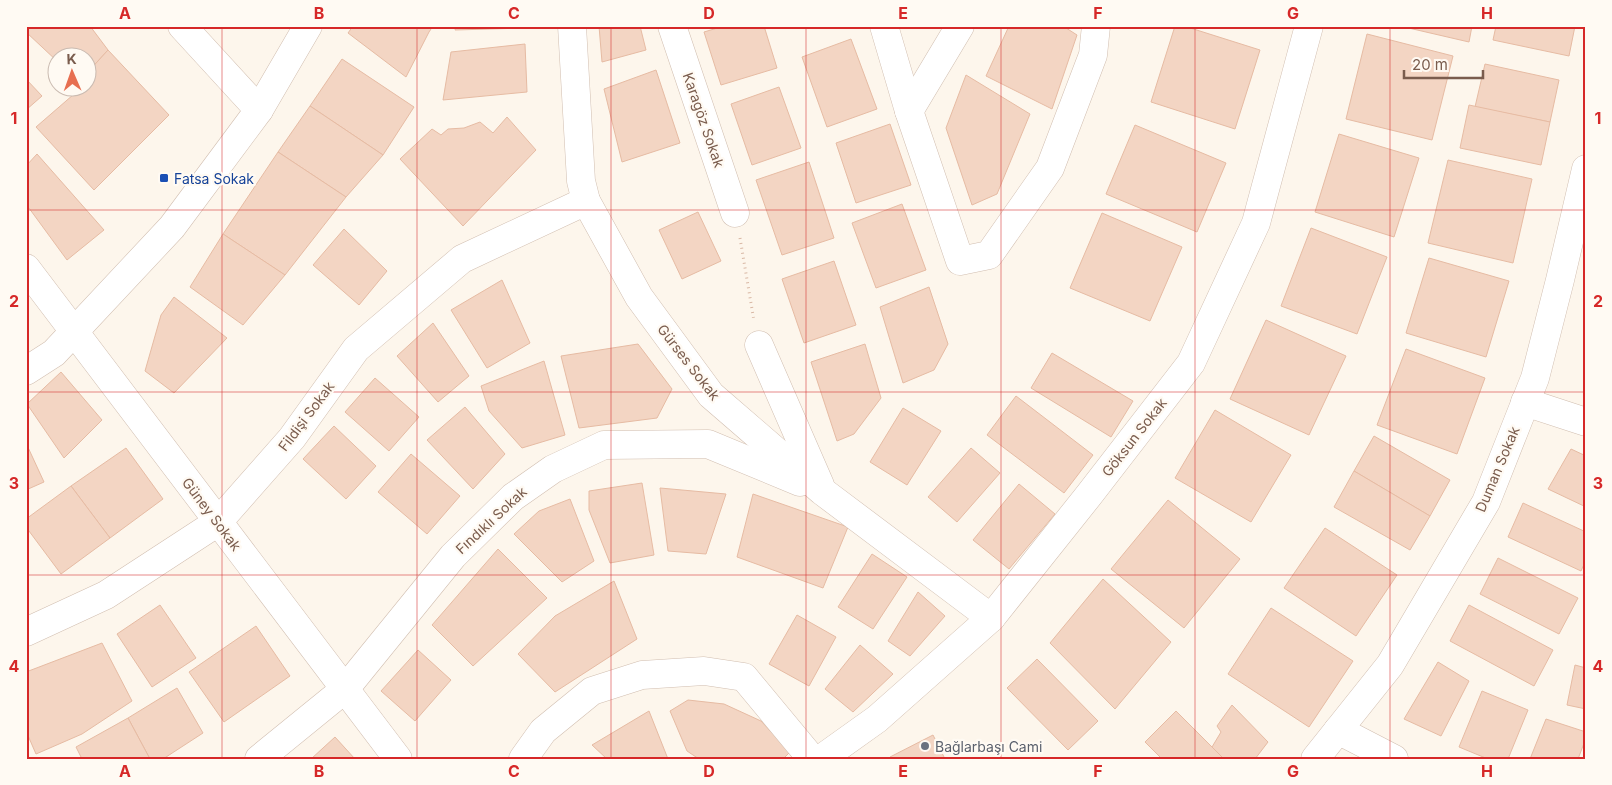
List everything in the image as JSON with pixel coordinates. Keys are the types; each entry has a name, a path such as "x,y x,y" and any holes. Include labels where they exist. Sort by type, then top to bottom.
{"street":[{"path":"182,26 259,110"},
{"path":"26,370 54,353 172,227 259,110 308,26"},
{"name":"Gürses Sokak","path":"572,26 581,181 586,201 639,297 711,395 822,491 991,618"},
{"name":"Karagöz Sokak","path":"672,26 735,213"},
{"path":"884,26 909,111 960,261 989,255 1050,168 1093,55 1096,26"},
{"path":"909,111 960,26"},
{"name":"Göksun Sokak","path":"821,759 877,719 991,618 1191,363 1256,223 1309,26"},
{"name":"Duman Sokak","path":"1315,759 1390,665 1486,502 1535,378 1586,169"},
{"name":"Fildişi Sokak","path":"26,632 106,595 218,522 292,438 356,349 462,259 586,201"},
{"name":"Güney Sokak","path":"26,268 398,759"},
{"path":"759,345 822,491"},
{"path":"1526,402 1586,422"},
{"name":"Fındıklı Sokak","path":"259,759 345,689 453,556 513,497 552,469 604,445 708,444 822,491"},
{"path":"523,759 543,731 592,691 642,675 704,672 744,677 812,759"},
{"path":"1338,730 1394,759"}],"path":[{"path":"735,213 759,345"}],"building":[{"path":"31,26 90,26 108,50 98,61 98,48 48,48 48,53 26,32"},
{"path":"353,26 433,26 406,77 348,33"},
{"path":"456,26 525,26 525,28 455,30"},
{"path":"599,26 640,26 646,50 602,62"},
{"path":"724,26 764,26 777,68 721,85 704,32"},
{"path":"1009,26 1063,26 1077,35 1052,109 986,76"},
{"path":"1175,26 1184,26 1260,50 1235,129 1151,102"},
{"path":"1400,26 1472,26 1469,42"},
{"path":"1496,26 1575,26 1569,56 1493,40"},
{"path":"1367,34 1453,56 1432,140 1346,119"},
{"path":"851,39 877,109 827,127 802,57"},
{"path":"525,44 527,92 443,100 451,52"},
{"path":"108,50 169,115 94,190 36,127 69,98 98,98 98,61"},
{"path":"342,59 414,107 383,155 310,106"},
{"path":"1485,64 1559,80 1550,122 1475,107"},
{"path":"656,70 680,143 622,162 604,89"},
{"path":"966,75 1030,114 997,194 972,205 946,128"},
{"path":"26,79 42,96 26,110"},
{"path":"779,87 801,148 752,165 731,104"},
{"path":"1469,105 1550,122 1541,165 1460,148"},
{"path":"310,106 383,155 346,197 278,152"},
{"path":"507,117 536,150 463,226 400,159 432,129 441,135 448,129 464,128 480,122 493,133"},
{"path":"890,124 911,185 856,203 836,143"},
{"path":"1135,125 1226,163 1197,232 1106,194"},
{"path":"1339,134 1419,158 1394,237 1315,212"},
{"path":"278,152 346,197 285,275 223,234"},
{"path":"37,154 104,230 67,260 26,204 26,166"},
{"path":"1448,160 1532,179 1513,263 1428,243"},
{"path":"809,162 834,238 782,255 756,180"},
{"path":"902,204 926,270 876,288 852,223"},
{"path":"698,212 721,261 682,279 659,230"},
{"path":"1102,213 1182,247 1150,321 1070,288"},
{"path":"1311,228 1387,257 1357,334 1281,306"},
{"path":"344,229 387,271 359,305 313,265"},
{"path":"223,234 285,275 243,325 190,287"},
{"path":"1429,258 1509,281 1486,357 1406,333"},
{"path":"834,261 856,325 804,343 782,279"},
{"path":"502,280 530,343 487,368 451,310"},
{"path":"929,287 948,344 934,370 903,383 880,307"},
{"path":"174,297 227,338 174,393 145,371 161,315"},
{"path":"1266,320 1346,356 1309,435 1230,399"},
{"path":"433,323 469,376 438,402 397,356"},
{"path":"638,344 672,389 657,418 579,428 561,356"},
{"path":"865,344 881,398 854,434 837,441 811,362"},
{"path":"1406,349 1485,378 1457,454 1377,425"},
{"path":"1052,353 1133,401 1111,437 1031,388"},
{"path":"544,361 565,435 522,448 489,411 481,386"},
{"path":"61,372 102,420 64,458 27,404"},
{"path":"375,378 419,417 389,451 345,412"},
{"path":"1016,396 1093,455 1064,493 987,435"},
{"path":"465,407 505,454 473,489 427,440"},
{"path":"903,408 941,431 907,485 870,462"},
{"path":"1215,410 1291,455 1251,522 1175,478"},
{"path":"334,426 376,466 346,499 303,459"},
{"path":"1374,436 1450,480 1430,516 1354,471"},
{"path":"26,443 44,482 26,490"},
{"path":"126,448 163,499 110,538 71,486"},
{"path":"971,448 1000,473 957,522 928,497"},
{"path":"1571,449 1586,456 1586,507 1548,489"},
{"path":"411,454 460,496 427,534 378,492"},
{"path":"1354,471 1430,516 1410,550 1334,507"},
{"path":"642,483 654,555 610,563 589,510 589,491"},
{"path":"1019,484 1055,514 1009,569 973,540"},
{"path":"71,486 110,538 61,574 26,527 26,519"},
{"path":"660,488 726,494 706,554 668,551"},
{"path":"753,494 848,527 823,588 737,557"},
{"path":"570,499 594,561 562,582 514,534 539,511"},
{"path":"1168,500 1240,559 1184,628 1111,569"},
{"path":"1523,503 1586,532 1586,560 1581,571 1508,537"},
{"path":"1325,528 1397,575 1356,636 1284,588"},
{"path":"498,549 547,598 473,666 432,625"},
{"path":"872,554 907,577 873,629 838,607"},
{"path":"1498,558 1578,598 1559,634 1480,594"},
{"path":"1103,579 1171,642 1115,709 1050,643"},
{"path":"614,581 637,639 555,692 518,654 555,616"},
{"path":"918,592 945,616 910,656 888,641"},
{"path":"160,605 196,658 152,687 117,634"},
{"path":"1469,605 1553,650 1534,686 1450,641"},
{"path":"1271,608 1353,661 1309,727 1228,674"},
{"path":"797,615 836,637 809,686 769,664"},
{"path":"256,626 290,676 224,722 189,672"},
{"path":"102,643 132,701 82,734 36,754 26,731 26,672"},
{"path":"860,645 893,674 853,712 825,689"},
{"path":"418,650 451,680 415,721 381,691"},
{"path":"1037,659 1098,721 1068,750 1007,688"},
{"path":"1438,662 1469,681 1441,736 1404,719"},
{"path":"1575,665 1586,668 1586,709 1567,705"},
{"path":"177,688 203,733 163,759 150,759 128,718"},
{"path":"1482,691 1528,710 1508,759 1488,759 1459,747"},
{"path":"688,700 724,704 761,721 790,752 783,759 699,759 687,751 670,711"},
{"path":"1232,705 1268,742 1255,759 1224,759 1212,747 1221,732 1217,726"},
{"path":"649,711 668,759 607,759 592,745"},
{"path":"1176,711 1224,759 1162,759 1145,742"},
{"path":"128,718 150,759 82,759 76,747"},
{"path":"1546,719 1586,732 1586,738 1578,759 1530,759"},
{"name":"Bağlarbaşı Cami","path":"933,735 945,759 891,759 890,757"},
{"path":"335,737 355,759 311,759"}],"place":[{"name":"Fatsa Sokak","path":"164,178"},
{"name":"Bağlarbaşı Cami","path":"925,746"}]}
